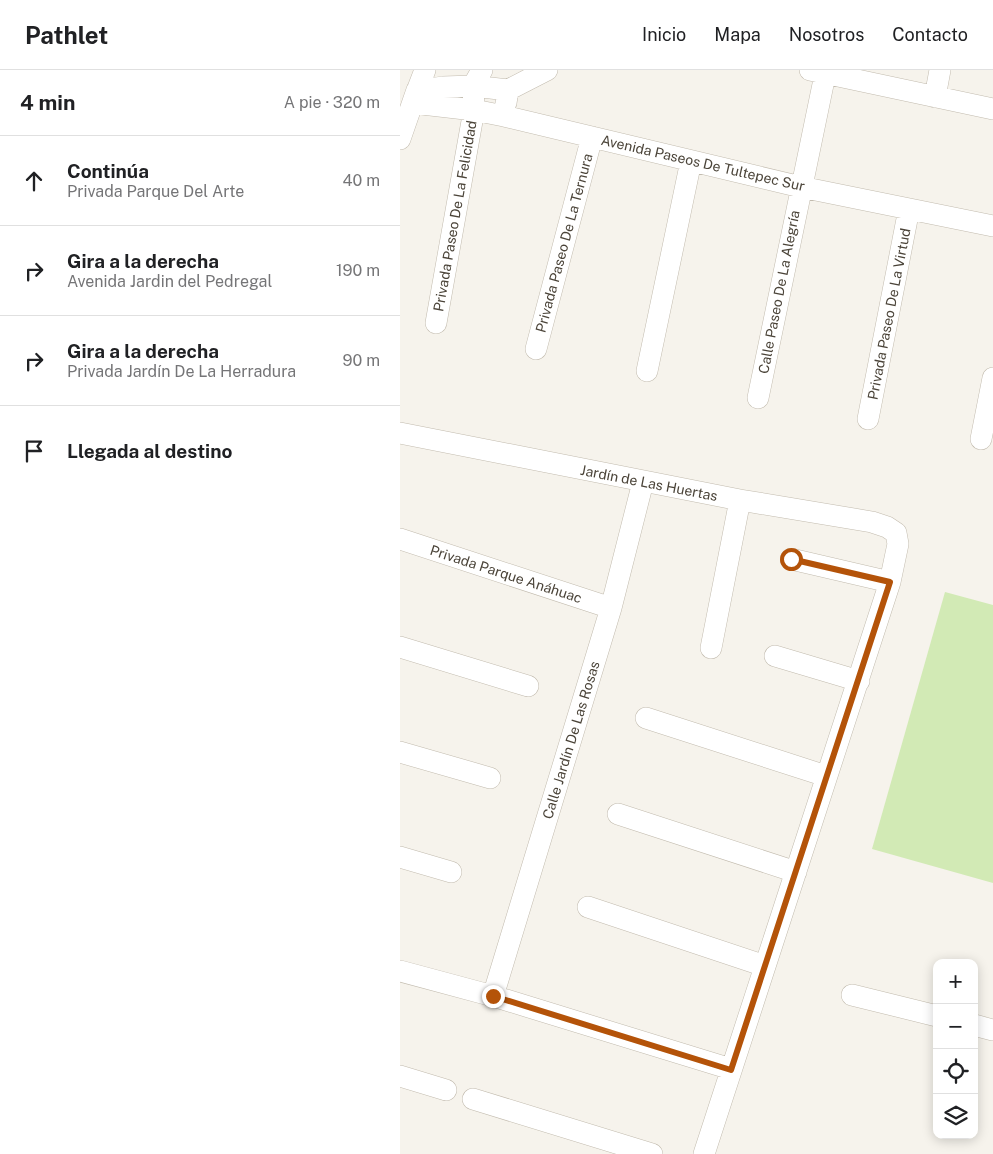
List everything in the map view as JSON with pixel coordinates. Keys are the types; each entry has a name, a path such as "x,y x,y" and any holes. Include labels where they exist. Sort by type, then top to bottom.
{"street":[{"path":"413,70 415,97"},
{"path":"402,130 425,70"},
{"path":"415,97 477,78 508,90 547,70"},
{"path":"935,97 940,70"},
{"path":"821,71 993,109"},
{"name":"Calle Paseo De La Alegría","path":"758,398 801,187 821,71"},
{"name":"Privada Paseo De La Felicidad","path":"436,323 474,110 477,78"},
{"path":"504,116 508,90"},
{"name":"Avenida Paseos De Tultepec Sur","path":"415,97 504,116 801,187 993,226"},
{"name":"Privada Paseo De La Ternura","path":"536,349 592,137"},
{"path":"647,371 691,160"},
{"name":"Privada Paseo De La Virtud","path":"868,419 909,209"},
{"path":"982,439 993,378"},
{"name":"Jardín de Las Huertas","path":"400,433 643,482 872,522 887,527 896,534 898,544 890,582"},
{"name":"Calle Jardín De Las Rosas","path":"493,996 611,608 643,482"},
{"path":"711,648 740,500"},
{"name":"Privada Parque Anáhuac","path":"400,539 611,608"},
{"path":"704,1154 890,582 791,559"},
{"path":"400,647 528,686"},
{"path":"774,656 859,681"},
{"path":"646,718 826,776"},
{"path":"400,752 490,778"},
{"path":"618,814 796,872"},
{"path":"400,857 451,872"},
{"path":"588,907 765,966"},
{"path":"400,971 493,996 731,1070"},
{"path":"852,995 933,1015"},
{"path":"978,1026 993,1030"},
{"path":"400,1076 446,1090"},
{"path":"473,1099 652,1154"}],"green space":[{"path":"945,592 993,605 993,883 872,849"}],"route":[{"path":"493,996 731,1070 890,582 791,559"}]}
